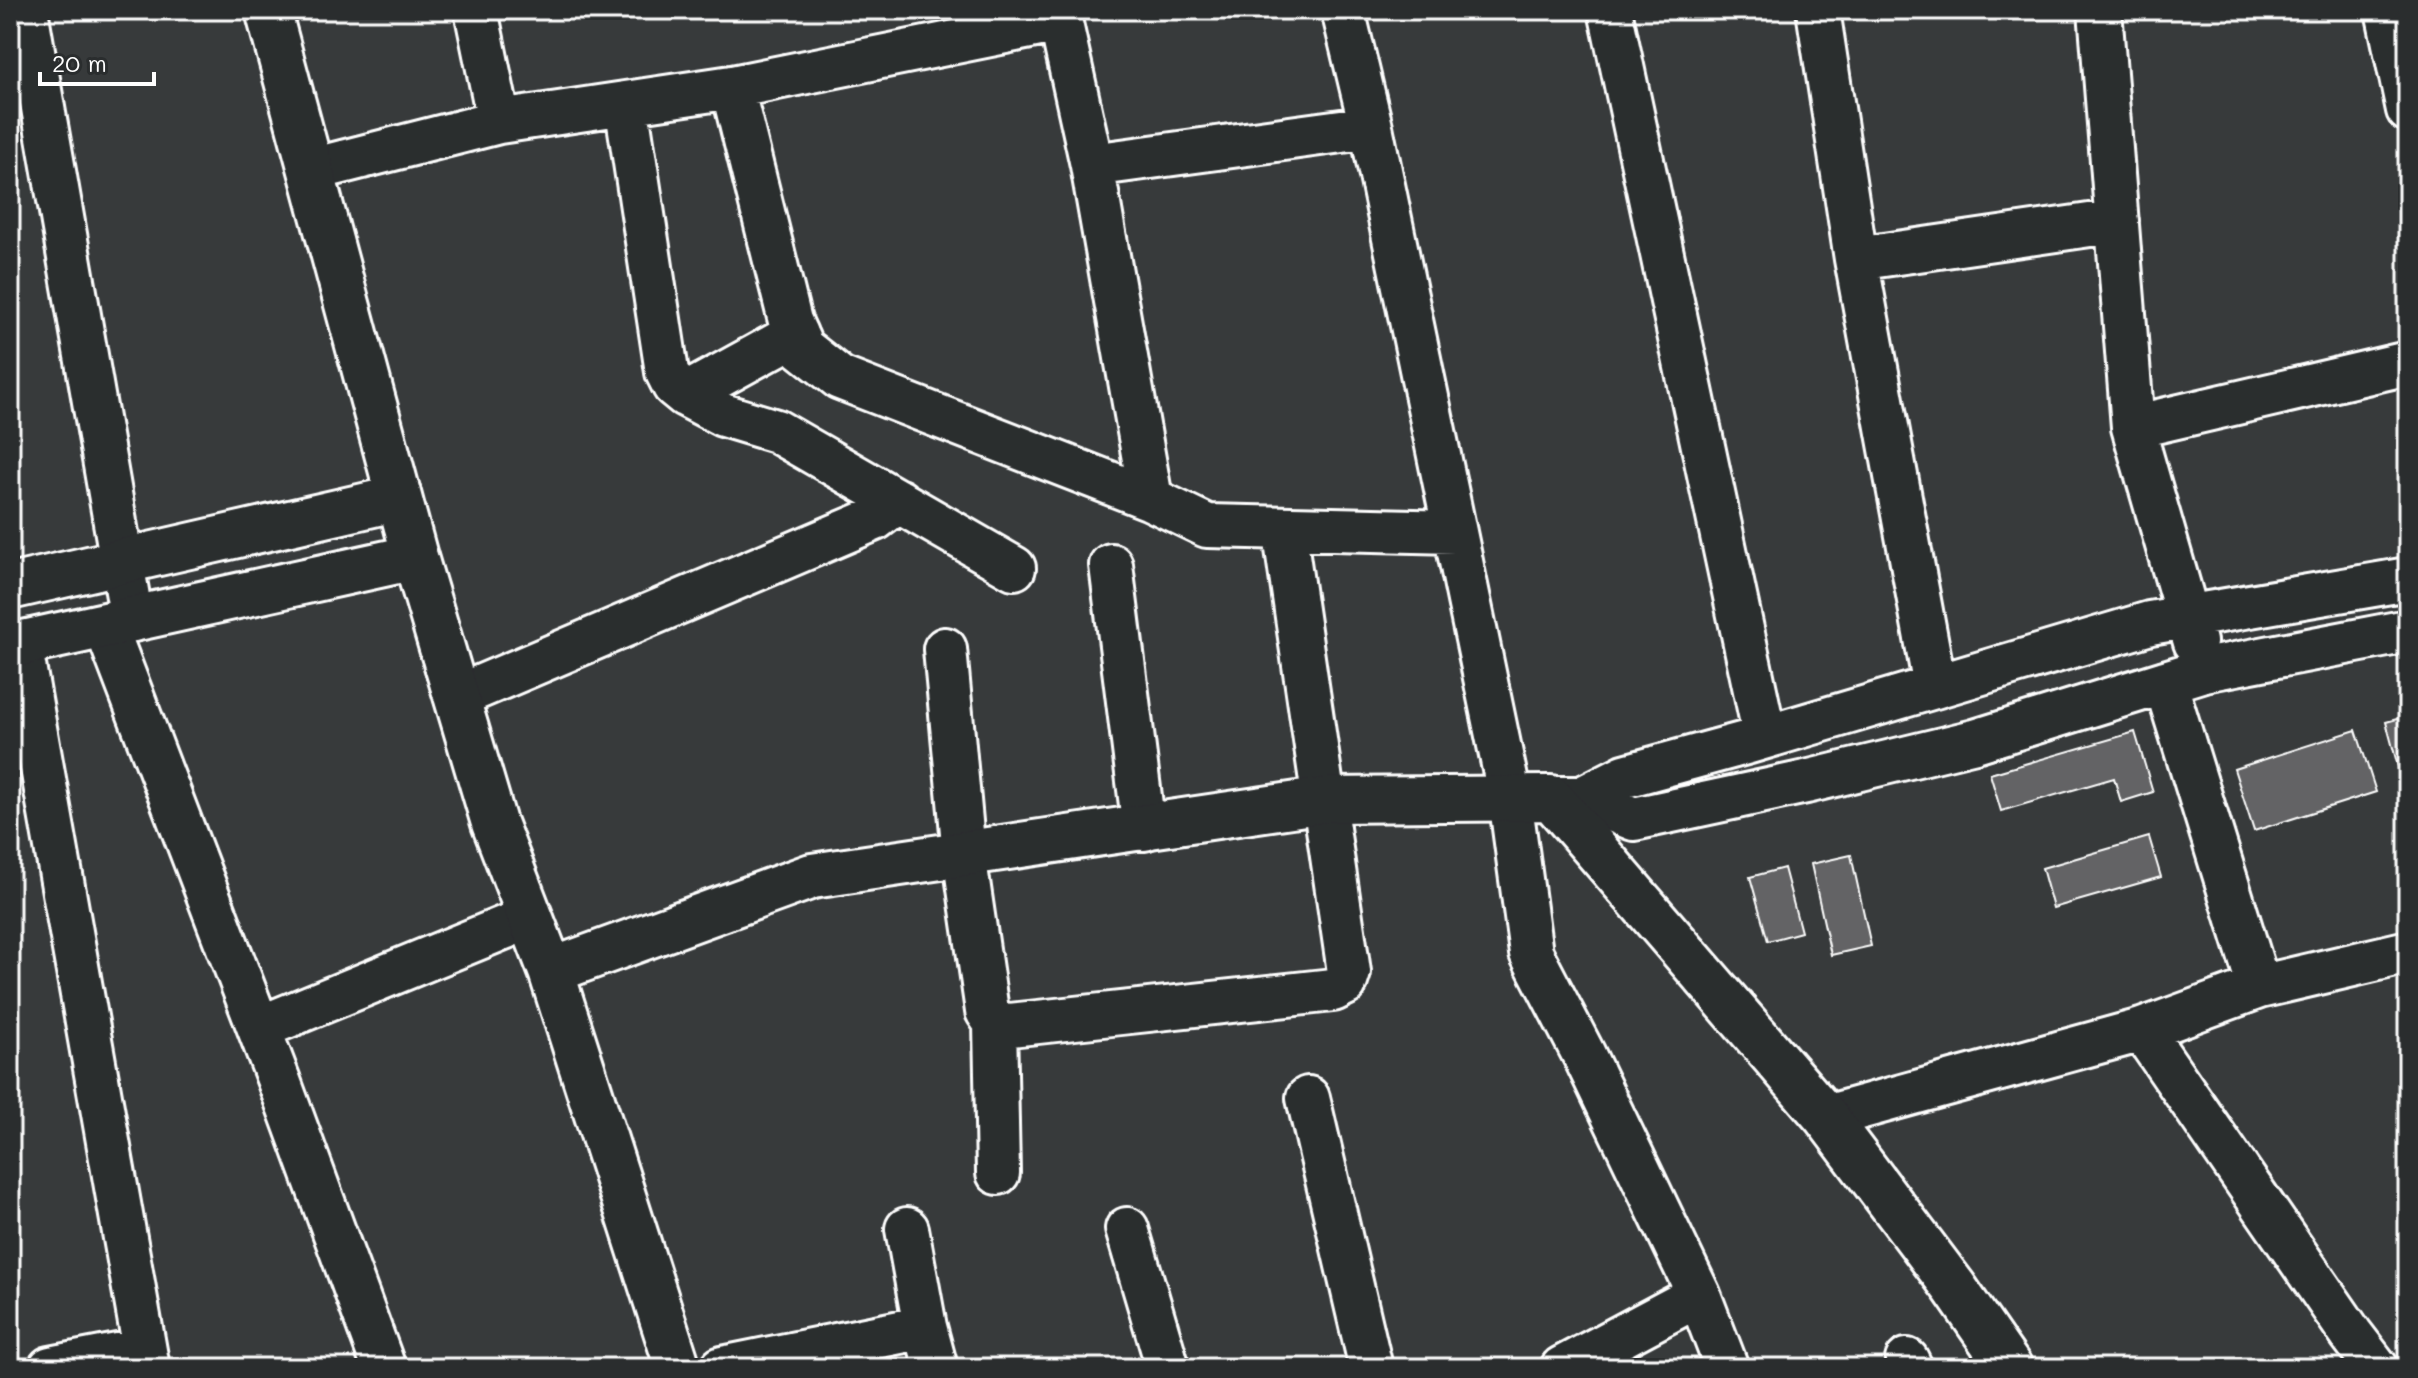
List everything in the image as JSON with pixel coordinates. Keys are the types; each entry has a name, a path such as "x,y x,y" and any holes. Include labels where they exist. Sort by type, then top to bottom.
{"street":[{"path":"26,10 23,69 121,562 118,622 259,1028 384,1368"},
{"path":"268,10 415,557 494,823 551,971 678,1368"},
{"path":"476,10 499,122"},
{"path":"1343,10 1371,127 1455,532 1548,798 1826,1117 1954,1287 2010,1368"},
{"path":"1610,10 1765,737"},
{"path":"1818,10 1856,259 1935,687"},
{"path":"2100,10 2133,427 2204,670"},
{"path":"2387,10 2408,110"},
{"path":"311,170 499,122 732,87 1059,16 1092,165 1151,499"},
{"path":"732,87 790,321 802,348 840,378 1151,499 1207,526 1455,532"},
{"path":"626,103 667,372 674,386 723,415 776,431 1014,568"},
{"path":"1092,165 1371,127"},
{"path":"1856,259 2117,221"},
{"path":"685,395 796,334"},
{"path":"2133,427 2408,363"},
{"path":"10,587 399,498"},
{"path":"456,697 875,519 899,501"},
{"path":"995,1023 1010,1025 1333,990 1345,984 1349,972 1284,528"},
{"path":"50,1368 146,1359 15,644 415,557"},
{"path":"1111,565 1144,829"},
{"path":"1548,798 2150,623 2408,579"},
{"path":"551,971 812,876 1325,800 1548,798 1634,819 1975,741 2204,670 2408,631"},
{"path":"945,649 964,854 987,1011 995,1023 998,1173"},
{"path":"2165,682 2259,987"},
{"path":"1548,798 1531,953 1584,1055 1699,1295 1727,1368"},
{"path":"259,1028 530,917"},
{"path":"1826,1117 2142,1030 2259,987 2408,952"},
{"path":"2142,1030 2377,1368"},
{"path":"1308,1098 1371,1368"},
{"path":"907,1229 936,1368"},
{"path":"1127,1229 1168,1368"},
{"path":"1562,1368 1699,1295"},
{"path":"722,1368 925,1327"}],"building":[{"path":"2408,716 2408,788 2404,789 2386,722"},
{"path":"2356,730 2376,792 2254,831 2234,769"},
{"path":"2135,732 2153,792 2121,802 2114,778 2001,811 1990,774"},
{"path":"2149,837 2161,877 2053,908 2042,868"},
{"path":"1851,855 1871,946 1831,955 1811,864"},
{"path":"1784,868 1801,932 1768,941 1750,877"}]}
